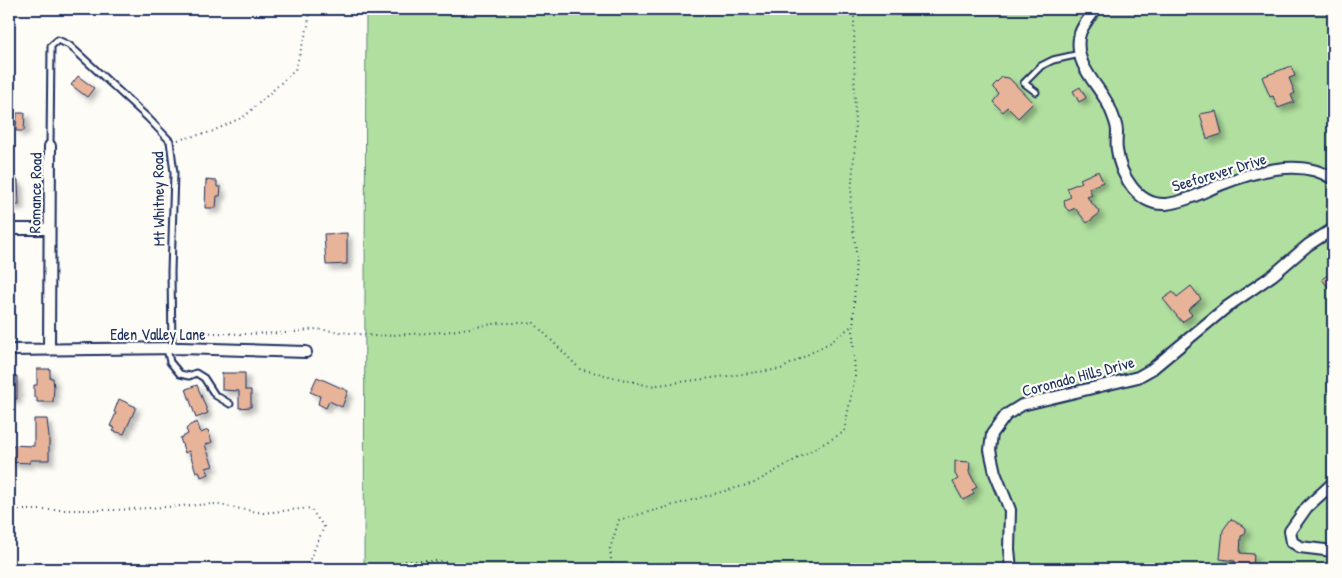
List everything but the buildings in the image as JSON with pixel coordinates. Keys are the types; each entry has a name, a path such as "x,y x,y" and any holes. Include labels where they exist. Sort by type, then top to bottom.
{"street":[{"name":"Seeforever Drive","path":"1096,9 1081,32 1079,39 1080,54 1088,76 1109,105 1117,129 1117,151 1124,171 1134,190 1148,201 1166,204 1192,197 1222,184 1286,168 1308,169 1333,179"},
{"name":"Romance Road","path":"49,350 50,146"},
{"path":"9,229 49,229"},
{"name":"Coronado Hills Drive","path":"1012,569 1009,549 1010,510 995,473 990,450 992,434 1006,415 1022,405 1138,377 1152,369 1228,306 1273,274 1308,245 1333,229"},
{"name":"Eden Valley Lane","path":"9,350 169,348 306,352"},
{"path":"1333,483 1307,507 1290,531 1292,542 1300,547 1333,551"}],"lane":[{"name":"Mt Whitney Road","path":"58,40 69,45 148,118 170,141 174,173 169,348"},
{"name":"Romance Road","path":"50,146 51,46 58,40"},
{"path":"1036,92 1024,83 1041,66 1053,60 1080,54"},
{"path":"169,348 170,362 180,374 189,376 196,373 204,378 215,395 230,404"}],"path":[{"path":"170,141 211,132 245,116 295,70 308,26 310,9"},
{"path":"612,569 610,549 619,520 754,483 844,432 855,376 853,325 856,250 850,207 855,144 854,9"},
{"path":"190,332 287,333 316,329 375,336 445,332 499,324 534,323 580,369 650,386 781,369 831,342 853,325"},
{"path":"9,510 116,510 214,504 263,513 310,508 324,526 306,569"},
{"path":"371,569 405,562 442,561 464,569"}],"green space":[{"path":"366,9 1333,9 1333,569 364,569"}]}
